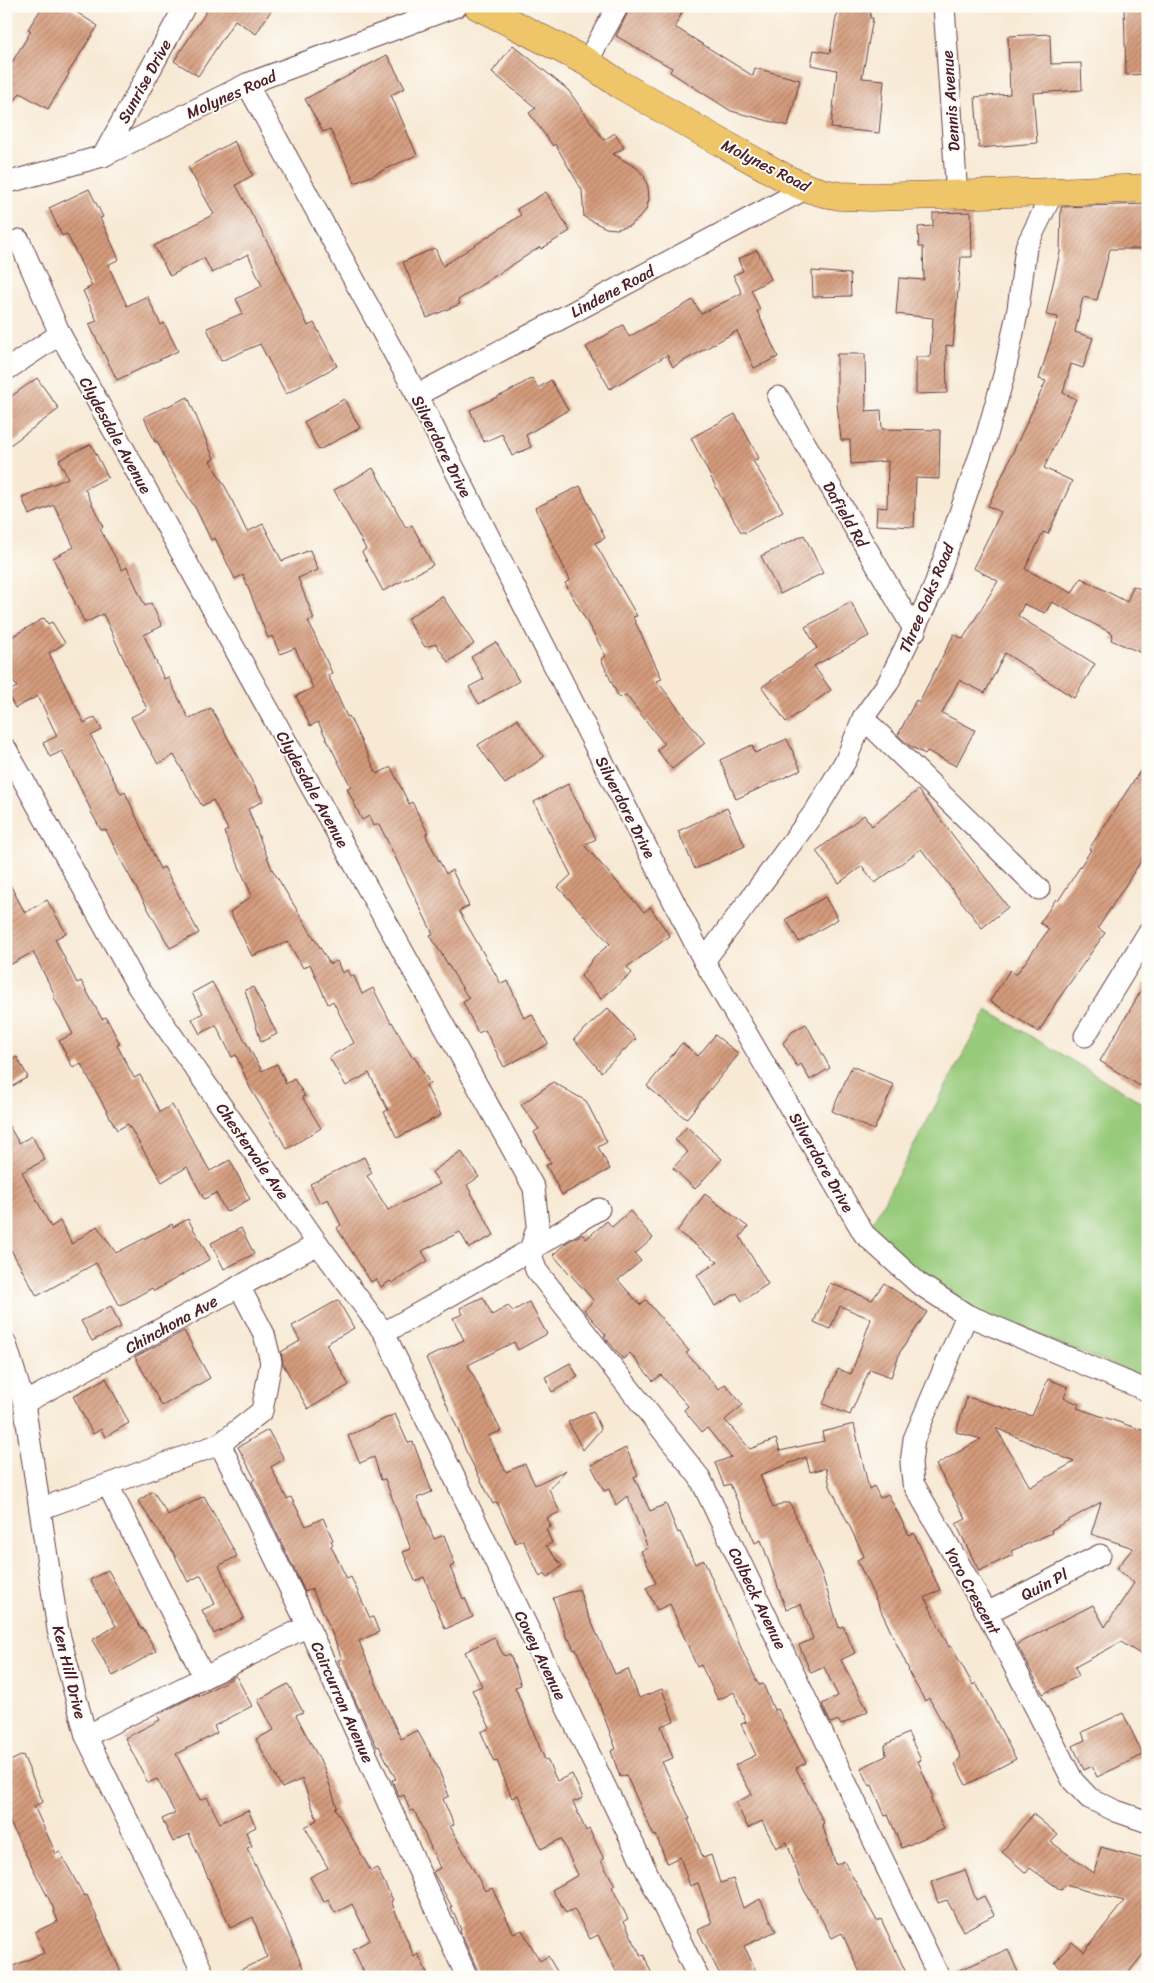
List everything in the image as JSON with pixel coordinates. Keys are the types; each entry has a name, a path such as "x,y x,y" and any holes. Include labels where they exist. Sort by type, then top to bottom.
{"main road":[{"name":"Molynes Road","path":"478,6 587,62 619,84 706,134 807,188 840,196 855,197 957,196 1148,188"}],"street":[{"name":"Sunrise Drive","path":"103,156 185,6"},
{"name":"Molynes Road","path":"6,183 103,156 247,84 457,6"},
{"path":"587,62 618,6"},
{"name":"Dennis Avenue","path":"944,6 957,196"},
{"name":"Silverdore Drive","path":"247,84 416,395 704,961 864,1234 918,1283 967,1315 1148,1391"},
{"name":"Lindene Road","path":"416,395 807,188"},
{"name":"Three Oaks Road","path":"704,961 816,810 846,760 863,718 888,683 934,590 986,438 1004,375 1018,308 1026,247 1053,192"},
{"name":"Clydesdale Avenue","path":"18,240 60,334 534,1188 538,1225 530,1250"},
{"path":"6,370 60,334"},
{"name":"Dafield Rd","path":"778,397 915,631"},
{"path":"863,718 1040,889"},
{"name":"Chestervale Ave","path":"6,750 138,988 318,1244 384,1332"},
{"path":"1085,1036 1148,933"},
{"path":"384,1332 599,1209"},
{"name":"Chinchona Ave","path":"24,1403 318,1244"},
{"name":"Colbeck Avenue","path":"530,1250 536,1270 700,1478 939,1977"},
{"path":"40,1509 220,1444 262,1411 271,1362 264,1334 239,1286"},
{"name":"Yoro Crescent","path":"967,1315 914,1439 911,1463 914,1483 987,1613 1073,1781 1089,1798 1116,1811 1148,1822"},
{"name":"Covey Avenue","path":"384,1332 698,1977"},
{"name":"Ken Hill Drive","path":"6,1344 24,1403 58,1630 86,1736 205,1977"},
{"path":"220,1444 308,1626"},
{"path":"108,1485 204,1678"},
{"name":"Quin Pl","path":"987,1613 1100,1555"},
{"name":"Caircurran Avenue","path":"86,1736 308,1626 467,1977"}],"green space":[{"path":"987,1010 1148,1106 1148,1378 972,1311 924,1277 869,1229"}],"building":[{"path":"43,6 67,6 98,26 48,109 20,93 6,113 6,72 31,31 28,29"},
{"path":"210,6 274,6 256,34 235,20 198,76 174,61"},
{"path":"631,6 685,6 675,27 753,76 755,68 800,80 788,126 731,111 670,72 672,68 616,36"},
{"path":"838,6 871,6 870,18 873,18 862,78 884,80 879,133 831,128 837,70 811,65 814,50 830,53"},
{"path":"1124,6 1148,6 1148,74 1126,75"},
{"path":"1050,34 1051,64 1081,63 1082,90 1033,93 1037,143 979,148 975,97 1010,94 1008,36"},
{"path":"513,45 568,90 604,140 615,133 624,148 613,154 637,168 644,176 648,187 649,199 646,210 629,226 617,229 606,228 584,217 582,190 555,144 553,146 529,113 536,108 492,72"},
{"path":"387,55 405,88 391,95 417,155 355,183 330,129 323,132 305,99"},
{"path":"234,141 253,175 236,185 278,262 308,326 314,323 337,366 286,394 260,344 221,361 207,328 243,313 236,299 262,286 248,254 212,273 204,258 170,276 154,246 214,214 188,167"},
{"path":"89,189 103,217 100,218 119,259 108,265 127,306 147,296 161,325 164,323 178,351 117,380 89,324 97,321 83,291 92,286 67,234 62,236 49,208"},
{"path":"546,192 570,231 541,249 540,247 458,300 460,304 427,318 403,262 435,248 443,266 521,215 517,209"},
{"path":"1148,204 1148,249 1110,249 1097,300 1083,297 1075,332 1093,338 1083,368 1071,364 1063,393 1076,399 1044,468 1072,481 1048,534 1043,532 1025,569 1072,593 1081,578 1127,602 1133,586 1148,592 1148,644 1144,654 1111,640 1113,634 1052,602 1045,613 1024,604 1018,616 1095,664 1074,698 1005,653 985,693 959,680 942,713 975,730 956,766 927,751 925,754 910,746 898,735 916,700 919,702 954,634 963,639 998,581 973,568 1001,512 988,506 1046,381 1039,379 1058,317 1046,315 1060,252 1061,207"},
{"path":"971,212 972,257 961,257 953,346 946,345 947,393 916,394 916,357 930,357 933,318 896,314 899,278 924,280 923,247 919,247 918,227 933,226 933,213"},
{"path":"757,250 771,279 751,290 760,309 757,311 778,357 754,368 737,331 673,367 667,355 610,389 586,347 623,325 629,337 693,300 701,314 742,293 733,275 743,271 738,259"},
{"path":"812,271 850,274 851,296 813,297"},
{"path":"837,354 865,354 866,411 881,410 882,429 940,430 939,479 916,478 914,527 876,525 877,507 887,508 888,461 851,464 850,440 841,440 837,403"},
{"path":"37,378 59,409 6,448 6,400"},
{"path":"532,378 538,388 551,380 568,410 526,435 531,447 512,456 502,434 484,442 470,410"},
{"path":"188,397 214,459 210,461 227,490 247,532 263,524 282,561 310,550 318,570 298,578 314,619 308,621 332,673 328,675 347,717 349,716 377,774 391,767 409,804 412,802 428,833 426,833 427,838 446,874 452,870 469,906 459,911 501,984 508,981 524,1018 532,1014 548,1044 504,1067 485,1030 478,1033 463,1002 469,999 430,935 433,934 379,824 373,826 369,816 362,820 347,788 351,787 318,722 310,726 296,696 313,688 295,648 280,654 272,636 268,638 243,575 235,579 215,538 211,540 196,509 169,467 157,441 155,442 144,417"},
{"path":"344,399 360,428 319,450 304,422"},
{"path":"735,414 759,458 753,461 783,511 745,533 741,532 721,497 691,438"},
{"path":"91,444 108,477 85,489 103,527 100,529 122,570 127,567 145,606 151,603 162,626 144,635 164,679 168,677 189,719 211,708 263,801 248,809 272,869 330,964 337,961 342,973 347,970 350,976 354,976 362,994 373,988 391,1023 412,1057 414,1056 430,1084 426,1086 441,1115 397,1138 384,1112 388,1110 369,1073 346,1086 329,1057 354,1043 333,1001 328,1004 310,964 303,968 288,942 252,956 230,912 252,896 224,832 228,830 213,800 202,806 174,755 158,764 131,717 147,709 103,614 85,623 53,558 74,547 54,505 29,515 22,497 68,478 59,460"},
{"path":"373,468 406,528 412,525 433,565 383,591 362,552 366,549 334,490"},
{"path":"580,486 605,538 595,543 637,616 633,617 662,679 657,681 705,743 672,769 657,750 664,744 626,695 619,698 601,659 606,656 565,583 570,580 535,508"},
{"path":"804,535 823,573 780,594 761,556"},
{"path":"442,596 474,644 448,662 436,644 425,647 407,619"},
{"path":"851,602 869,636 814,666 831,690 786,722 762,687 817,648 805,627"},
{"path":"44,618 48,624 52,622 65,643 49,653 84,723 95,717 102,730 91,736 121,794 125,792 160,869 164,867 199,933 170,948 106,830 101,830 90,810 62,751 50,757 43,743 57,736 38,696 15,708 7,692 17,687 6,669 6,640"},
{"path":"496,642 519,681 479,704 469,687 484,679 471,657"},
{"path":"517,719 544,757 505,784 478,745"},
{"path":"787,739 801,770 736,799 720,760 752,745 755,753"},
{"path":"1148,759 1148,850 1098,928 1105,933 1057,1001 1039,1032 990,1001 1010,970 1016,975 1049,929 1040,923 1056,899 1058,901 1091,850 1089,849"},
{"path":"568,784 596,839 584,845 644,912 650,907 670,936 627,967 632,973 601,999 581,976 594,957 610,944 558,887 571,875 534,802"},
{"path":"918,790 1008,907 982,928 921,849 875,883 862,866 839,883 816,851 864,815 872,826"},
{"path":"727,808 745,846 695,869 678,831"},
{"path":"6,877 25,913 47,900 66,933 55,939 77,983 81,981 102,1019 106,1017 120,1044 117,1045 134,1078 140,1075 160,1112 172,1105 210,1171 230,1160 250,1199 226,1212 216,1193 204,1199 187,1167 162,1182 128,1124 117,1130 81,1064 73,1068 59,1041 73,1034 33,952 6,967"},
{"path":"825,897 838,919 799,942 786,919"},
{"path":"1148,979 1148,1075 1140,1086 1100,1061"},
{"path":"212,982 262,1071 277,1064 286,1084 294,1079 305,1096 302,1097 321,1128 287,1149 250,1088 236,1055 232,1057 216,1025 200,1034 192,1019 203,1013 192,993"},
{"path":"253,987 277,1034 261,1042 245,990"},
{"path":"608,1008 636,1039 601,1072 574,1039"},
{"path":"806,1024 830,1068 810,1080 801,1064 797,1067 783,1043 792,1032"},
{"path":"715,1035 739,1054 686,1119 647,1086 682,1043 698,1056"},
{"path":"17,1057 28,1077 6,1090 6,1064"},
{"path":"852,1066 894,1085 874,1130 832,1111"},
{"path":"553,1082 586,1101 607,1142 598,1147 610,1169 562,1195 546,1165 551,1163 534,1132 539,1129 521,1105"},
{"path":"6,1121 19,1143 32,1136 45,1160 22,1172 51,1227 60,1221 72,1244 97,1226 116,1253 172,1224 173,1227 188,1219 210,1259 154,1291 152,1288 120,1306 96,1263 37,1296 6,1241"},
{"path":"687,1127 722,1159 695,1189 673,1168 688,1152 675,1140"},
{"path":"461,1151 479,1177 467,1185 494,1235 469,1248 460,1232 422,1251 428,1261 392,1283 390,1281 381,1287 376,1279 371,1282 337,1228 341,1225 328,1199 320,1203 310,1184 364,1157 372,1173 367,1176 388,1210 440,1184 432,1172"},
{"path":"705,1194 748,1227 740,1237 768,1284 742,1301 737,1293 715,1306 697,1275 718,1262 677,1231"},
{"path":"630,1211 653,1238 635,1254 641,1261 618,1280 640,1305 646,1300 689,1351 686,1353 719,1389 725,1384 743,1405 725,1420 750,1449 776,1439 780,1451 824,1441 822,1432 854,1424 869,1489 874,1486 880,1498 888,1494 909,1535 914,1533 940,1590 925,1598 949,1647 951,1646 973,1685 976,1683 1016,1759 966,1785 955,1764 961,1757 929,1698 925,1701 908,1671 857,1560 864,1556 830,1486 826,1468 810,1472 806,1457 760,1475 773,1508 783,1503 790,1503 821,1572 839,1628 843,1626 855,1653 841,1660 868,1711 841,1725 838,1720 831,1723 822,1704 838,1696 824,1667 811,1673 799,1645 813,1639 801,1604 786,1609 761,1540 755,1543 730,1484 724,1486 715,1463 731,1457 707,1428 702,1432 684,1410 688,1406 661,1375 653,1381 630,1353 623,1359 604,1336 606,1335 584,1310 594,1301 553,1255 566,1243 582,1234 586,1239 607,1221 612,1227"},
{"path":"241,1228 254,1254 224,1269 211,1243"},
{"path":"830,1283 872,1300 884,1283 927,1312 900,1352 891,1377 870,1369 850,1415 823,1404 838,1369 851,1374 871,1319 840,1306 830,1329 814,1322"},
{"path":"483,1297 492,1315 508,1306 513,1311 529,1302 547,1334 518,1350 514,1342 468,1365 501,1431 488,1436 506,1472 525,1464 535,1485 566,1470 549,1489 560,1512 547,1518 551,1527 546,1529 552,1543 546,1546 562,1566 547,1578 545,1573 540,1577 523,1540 516,1543 497,1502 493,1504 465,1449 426,1358 464,1340 453,1318 463,1314 460,1308"},
{"path":"338,1300 354,1328 326,1344 349,1385 308,1409 283,1364 281,1352 300,1341 292,1326"},
{"path":"111,1306 121,1327 92,1341 81,1321"},
{"path":"184,1331 210,1378 162,1406 135,1357"},
{"path":"570,1363 578,1377 552,1392 545,1377"},
{"path":"106,1378 129,1423 105,1437 101,1429 93,1434 73,1396"},
{"path":"1048,1379 1068,1387 1064,1398 1079,1404 1077,1408 1148,1432 1148,1659 1121,1642 1075,1667 1079,1676 1043,1694 1017,1644 1093,1605 1105,1627 1134,1583 1116,1569 1133,1548 1091,1534 1101,1502 1051,1530 1052,1533 1011,1551 1013,1555 979,1571 956,1524 966,1519 936,1465 981,1439 956,1432 967,1397 1032,1416","holes":["996,1428 1074,1462 1030,1487"]},
{"path":"593,1411 601,1429 583,1450 568,1422"},
{"path":"395,1414 408,1443 413,1442 432,1492 417,1498 434,1539 444,1535 455,1565 450,1567 463,1599 465,1598 473,1617 445,1629 424,1577 415,1581 403,1552 411,1549 385,1479 381,1480 374,1457 360,1463 348,1436"},
{"path":"268,1430 284,1459 271,1467 287,1499 291,1497 306,1526 323,1518 333,1540 331,1541 333,1544 331,1546 347,1579 351,1577 370,1618 373,1617 379,1632 359,1641 401,1739 417,1730 436,1763 449,1796 443,1799 454,1825 450,1826 485,1891 492,1888 514,1934 522,1930 540,1961 548,1956 560,1977 482,1977 476,1967 452,1907 433,1872 440,1868 414,1810 410,1811 404,1795 399,1797 392,1780 396,1779 379,1746 377,1747 338,1660 342,1659 328,1623 312,1589 305,1592 252,1481 255,1479 238,1447"},
{"path":"626,1448 638,1475 634,1477 650,1511 666,1504 678,1533 680,1532 695,1564 704,1560 744,1655 759,1685 763,1684 774,1710 778,1709 806,1763 796,1768 824,1823 822,1824 836,1865 844,1861 877,1921 881,1919 908,1977 862,1977 842,1933 832,1938 812,1905 801,1884 787,1842 776,1848 762,1821 748,1828 736,1803 752,1794 735,1765 756,1755 741,1724 746,1722 734,1692 718,1700 701,1665 697,1667 670,1604 657,1610 646,1588 656,1583 641,1551 648,1548 627,1496 616,1505 609,1489 604,1491 591,1465"},
{"path":"153,1491 168,1515 204,1496 237,1556 219,1566 244,1618 214,1634 202,1610 215,1604 201,1575 188,1582 173,1552 138,1501"},
{"path":"108,1570 141,1629 143,1628 156,1651 113,1676 92,1640 116,1626 90,1580"},
{"path":"579,1589 585,1608 615,1674 628,1669 639,1698 662,1689 674,1721 661,1726 673,1758 662,1762 690,1819 688,1819 703,1858 711,1855 720,1883 733,1879 743,1908 760,1899 776,1931 744,1946 759,1977 721,1977 698,1930 712,1923 698,1883 690,1886 680,1857 667,1863 656,1835 654,1836 626,1775 620,1777 611,1751 616,1749 592,1684 576,1649 574,1650 569,1639 567,1639 553,1598"},
{"path":"494,1637 504,1656 510,1654 521,1685 515,1687 545,1760 547,1759 557,1781 572,1774 583,1798 573,1802 586,1831 589,1829 604,1859 601,1861 615,1885 612,1887 628,1919 624,1921 641,1956 644,1955 653,1977 619,1977 598,1935 590,1939 574,1909 566,1913 552,1890 578,1875 561,1839 541,1849 518,1795 512,1798 497,1761 494,1762 481,1732 490,1728 472,1690 482,1686 465,1652"},
{"path":"236,1676 252,1706 214,1726 217,1733 176,1754 200,1800 207,1797 220,1823 248,1810 256,1827 246,1832 252,1846 247,1848 282,1919 303,1968 286,1977 226,1977 267,1957 253,1917 230,1928 189,1834 173,1842 162,1819 175,1813 157,1779 148,1783 125,1738 160,1720 157,1715 198,1694 199,1696"},
{"path":"288,1684 303,1712 296,1715 324,1768 337,1807 335,1808 371,1871 377,1868 393,1900 391,1901 414,1957 418,1954 429,1977 366,1977 353,1949 370,1940 352,1904 335,1913 328,1899 324,1902 310,1877 328,1868 305,1827 317,1820 302,1779 282,1788 256,1739 274,1730 258,1700"},
{"path":"1123,1713 1143,1755 1097,1777 1092,1766 1084,1770 1073,1746 1085,1740 1082,1732"},
{"path":"908,1733 921,1760 918,1761 933,1797 930,1798 944,1829 902,1848 888,1815 885,1816 872,1785 870,1786 861,1768 886,1756 885,1745"},
{"path":"23,1755 43,1802 34,1806 56,1854 60,1852 84,1896 87,1895 123,1977 6,1977 6,1969 44,1953 35,1932 58,1921 54,1909 6,1814 6,1763"},
{"path":"1033,1814 1058,1835 1051,1842 1094,1873 1101,1847 1148,1860 1148,1948 1125,1977 1071,1977 1055,1963 1072,1942 1084,1952 1124,1901 1065,1885 1061,1890 1030,1868 1026,1873 1002,1852"},
{"path":"965,1870 976,1900 984,1896 994,1915 963,1931 947,1900 938,1903 931,1882"},
{"path":"1008,1949 1020,1977 951,1977 951,1974"}]}
